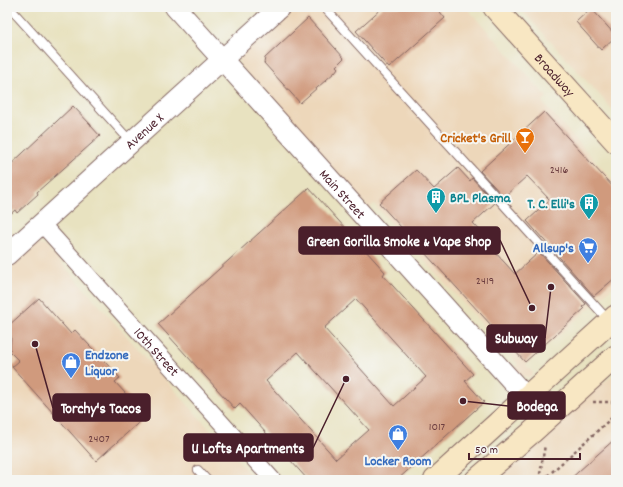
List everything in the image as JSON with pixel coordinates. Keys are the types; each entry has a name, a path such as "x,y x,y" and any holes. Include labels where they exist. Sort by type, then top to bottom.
{"main road":[{"name":"Broadway","path":"494,7 616,142"},
{"path":"435,480 613,319"},
{"path":"476,480 531,433 616,356"}],"street":[{"name":"Main Street","path":"175,7 527,398"},
{"name":"Avenue X","path":"7,254 280,7"},
{"name":"10th Street","path":"41,223 273,480"}],"lane":[{"path":"9,7 131,142"},
{"path":"324,7 613,319"},
{"path":"198,470 207,480"}],"path":[{"path":"593,402 616,402"},
{"path":"543,480 616,414"},
{"path":"539,480 545,443"}],"shaded area":[{"path":"292,7 466,7 547,97 542,102 616,184 616,284 526,365 533,373 530,377 521,376 514,368 518,364 374,204 369,208 240,66 239,58 243,52"},
{"path":"519,7 616,7 616,113"},
{"path":"36,243 47,247 255,480 7,480 7,264 32,244"},
{"path":"616,373 616,480 493,480 592,391"}],"building":[{"path":"383,7 436,7 445,18 389,68 356,31"},
{"path":"591,8 616,36 601,50 576,22"},
{"path":"308,18 344,58 336,66 338,68 335,72 300,103 264,63 265,58"},
{"path":"73,106 100,136 37,192 38,194 17,213 15,210 7,217 7,168"},
{"path":"544,112 616,190 616,277 594,296 527,221 550,200 527,176 505,196 503,196 480,171"},
{"path":"458,168 470,181 472,178 495,203 473,223 486,237 483,239 515,274 539,252 586,304 582,307 584,309 525,362 379,203 416,170 434,189"},
{"path":"309,188 385,272 383,275 473,374 465,381 484,402 397,480 308,480 240,404 235,409 158,324","holes":["356,299 426,377 394,406 324,328","298,352 369,430 336,459 266,381"]},
{"path":"39,298 71,334 75,330 120,378 115,382 146,416 96,461 12,367 19,361 10,352 11,336 7,331 7,327"},
{"path":"616,438 616,480 569,480"}],"place":[{"name":"Cricket's Grill","path":"525,154"},
{"name":"BPL Plasma","path":"436,214"},
{"name":"T. C. Elli's","path":"589,220"},
{"name":"Allsup's","path":"588,264"},
{"name":"Subway","path":"551,287"},
{"name":"Green Gorilla Smoke & Vape Shop","path":"532,308"},
{"name":"Torchy's Tacos","path":"35,344"},
{"name":"Endzone Liquor","path":"71,379"},
{"name":"U Lofts Apartments","path":"346,379"},
{"name":"Bodega","path":"463,401"},
{"name":"Locker Room","path":"398,451"}]}
